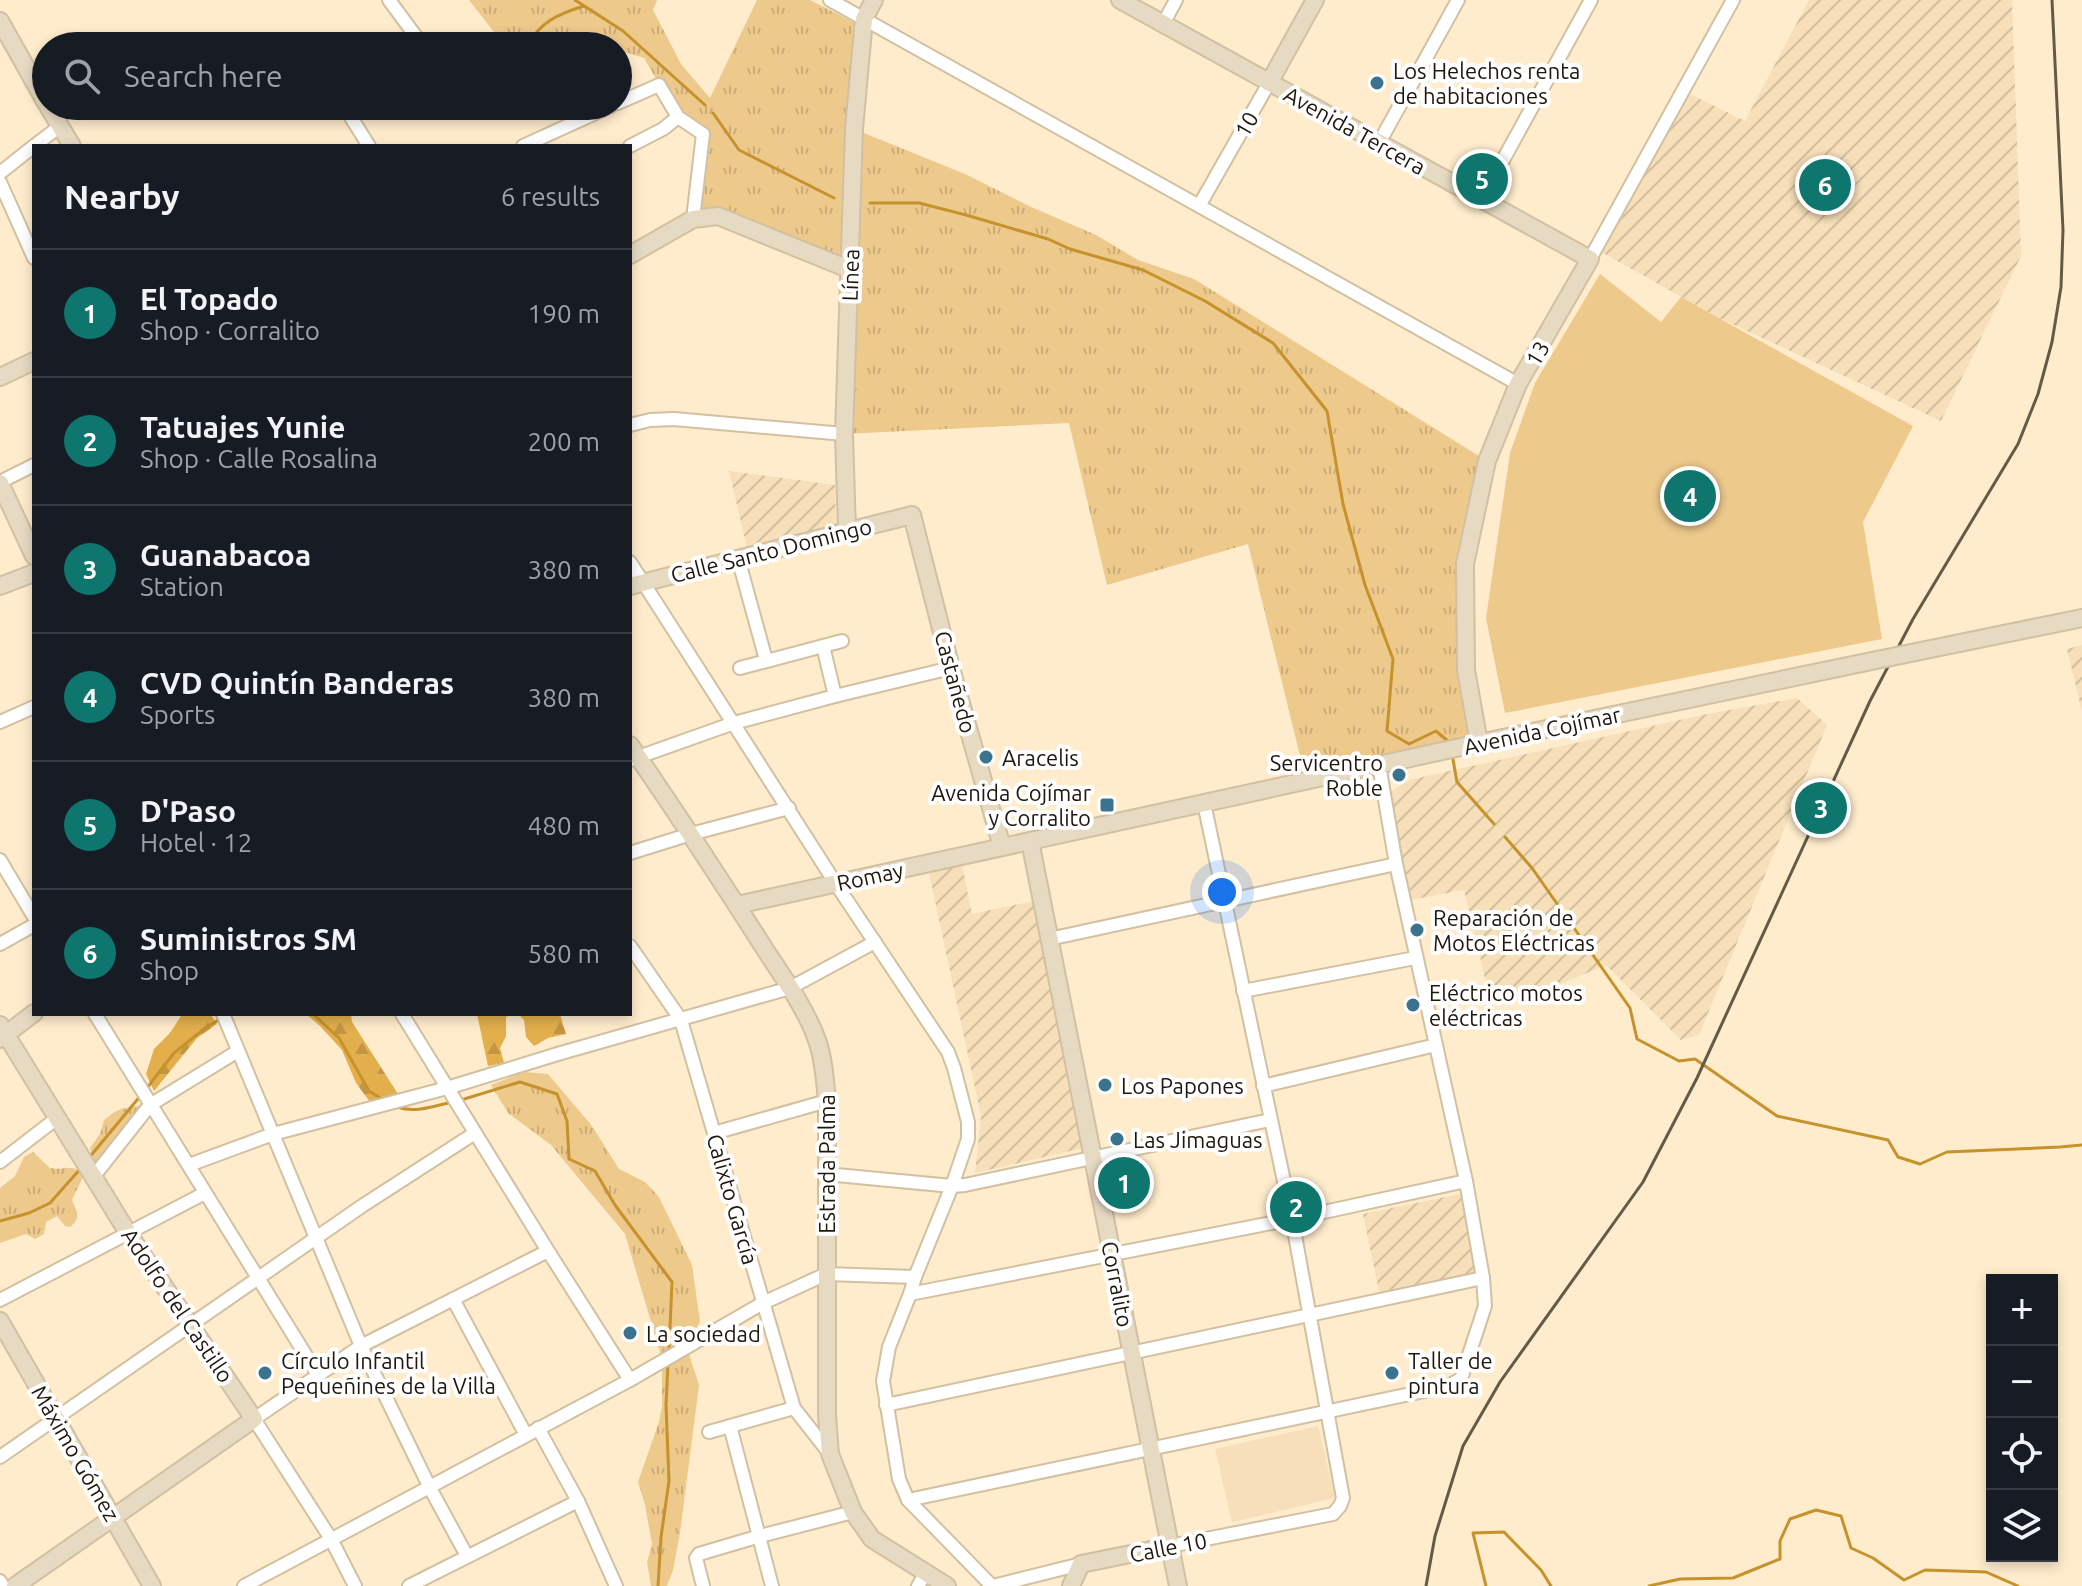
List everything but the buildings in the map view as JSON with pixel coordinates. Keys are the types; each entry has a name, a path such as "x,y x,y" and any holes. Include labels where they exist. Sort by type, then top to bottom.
{"street":[{"path":"389,0 413,32"},
{"path":"830,0 1518,384"},
{"path":"864,19 874,0"},
{"name":"Avenida Tercera","path":"1120,0 1590,259"},
{"path":"1163,24 1176,0"},
{"name":"10","path":"1199,206 1315,0"},
{"path":"1379,143 1458,0"},
{"path":"1481,200 1591,0"},
{"name":"13","path":"1479,743 1466,670 1465,564 1487,461 1518,384 1733,0"},
{"name":"Línea","path":"847,531 844,434 854,129 864,19"},
{"path":"0,21 32,78"},
{"path":"632,97 659,85 678,117 703,134 693,219"},
{"path":"632,145 663,129 678,117"},
{"path":"55,120 71,144"},
{"path":"353,120 368,144"},
{"path":"527,144 580,120"},
{"path":"37,144 59,127"},
{"path":"0,173 32,148"},
{"path":"0,182 32,254"},
{"path":"632,254 693,219 718,216 851,270"},
{"path":"0,377 32,362"},
{"path":"632,424 674,419 844,434"},
{"path":"32,466 0,483 32,552"},
{"name":"Calle Santo Domingo","path":"636,584 912,515"},
{"name":"Castañedo","path":"912,515 1002,847"},
{"path":"738,558 766,660"},
{"path":"0,586 32,574"},
{"path":"636,584 734,723 948,1052 954,1068 968,1122 968,1139 889,1347 883,1381 899,1479 908,1500 993,1586"},
{"name":"Avenida Cojímar","path":"1002,847 1479,743 2082,618"},
{"path":"740,668 842,641"},
{"path":"823,646 835,696"},
{"path":"633,754 734,723 951,668"},
{"path":"0,722 32,708"},
{"name":"Estrada Palma","path":"633,754 737,905 790,988 819,1043 827,1101 827,1415 830,1454 853,1512 872,1539 922,1580 947,1586"},
{"path":"908,1500 1328,1412 1455,1384 1461,1379 1485,1306 1483,1278 1466,1181 1415,958 1379,765"},
{"path":"1204,803 1292,1219 1328,1412"},
{"path":"632,852 789,808"},
{"name":"Corralito","path":"1030,841 1178,1586"},
{"name":"Romay","path":"737,905 1002,847"},
{"path":"0,860 32,914"},
{"path":"1049,939 1396,864"},
{"path":"0,944 32,926"},
{"path":"189,1165 273,1134 447,1088 790,988 875,942"},
{"name":"Calixto García","path":"632,949 681,1020 794,1408 830,1454"},
{"path":"1243,991 1415,958"},
{"path":"2,1032 32,1014"},
{"path":"96,1016 318,1375"},
{"path":"403,1016 630,1380"},
{"path":"224,1017 361,1346 467,1556"},
{"name":"Adolfo del Castillo","path":"2,1032 128,1233 331,1539 355,1586"},
{"path":"1263,1086 1436,1045"},
{"path":"88,1168 145,1098 238,1051"},
{"path":"714,1133 827,1101"},
{"path":"0,1162 57,1118"},
{"path":"826,1174 952,1186 1270,1120"},
{"path":"0,1457 362,1206 475,1133"},
{"path":"910,1294 1292,1219 1466,1181"},
{"path":"0,1300 205,1193"},
{"path":"15,1586 361,1346 548,1251"},
{"path":"244,1586 630,1380 763,1303 826,1274 915,1277"},
{"path":"886,1405 1483,1278"},
{"path":"453,1299 578,1501 616,1586"},
{"name":"Máximo Gómez","path":"0,1321 152,1586"},
{"path":"709,1432 794,1408"},
{"name":"Calle 10","path":"993,1586 1081,1564 1333,1514 1343,1498 1328,1412"},
{"path":"730,1426 772,1586"},
{"path":"409,1586 578,1501"},
{"path":"703,1586 697,1555 853,1512"},
{"path":"1071,1586 1081,1564"}],"shaded area":[{"path":"1809,0 2012,0 2021,256 1941,421 1717,317 1596,249 1684,91 1745,121"},
{"path":"729,471 835,485 836,529 748,552"},
{"path":"2082,645 2082,712 2067,649"},
{"path":"1797,698 1827,725 1699,1035 1681,1040 1606,965 1529,997 1490,999 1464,890 1410,900 1387,794 1409,780 1702,715"},
{"path":"962,865 972,914 1034,901 1083,1148 975,1173 981,1116 929,873"},
{"path":"1460,1194 1477,1276 1380,1296 1363,1214"},
{"path":"1318,1426 1335,1498 1232,1522 1215,1449"}],"green space":[{"path":"469,0 657,0 653,10 681,64 710,98 757,0 810,0 857,24 854,129 965,174 1096,235 1138,260 1194,279 1487,461 1465,564 1474,737 1305,776 1248,544 1107,585 1069,423 844,434 850,270 719,212 693,219 703,135 678,117 644,58 632,54 632,32 494,32"},
{"path":"1600,274 1661,322 1681,297 1913,426 1863,522 1882,639 1505,713 1486,618 1510,453 1535,383"},
{"path":"181,1016 212,1016 217,1024 197,1038 154,1091 146,1074 154,1049"},
{"path":"308,1016 351,1016 352,1022 398,1094 370,1102 356,1083 342,1050"},
{"path":"477,1016 508,1016 506,1036 500,1048 504,1063 488,1066"},
{"path":"520,1016 561,1016 566,1034 548,1038 534,1046 526,1037 524,1020"},
{"path":"524,1072 548,1074 592,1126 619,1169 645,1182 659,1197 692,1265 700,1322 686,1345 699,1385 680,1533 667,1586 651,1586 647,1562 652,1544 638,1482 659,1422 662,1359 625,1234 551,1145 508,1113 491,1085"},
{"path":"143,1105 95,1162 90,1148 100,1134 104,1120 121,1109"},
{"path":"33,1152 50,1168 73,1168 84,1175 72,1200 77,1217 70,1227 65,1226 57,1216 46,1222 44,1234 35,1239 26,1234 0,1243 0,1188 15,1176 24,1157"}],"waterway":[{"path":"575,0 624,32"},
{"path":"537,32 551,20 584,6"},
{"path":"632,39 705,105"},
{"path":"713,113 739,150 834,198"},
{"path":"870,203 919,203 1048,239 1070,249 1143,270 1205,301 1273,343 1327,411 1343,504 1365,585 1393,659 1387,731 1409,744 1436,731 1450,743"},
{"path":"1452,754 1457,782 1494,824"},
{"path":"1505,837 1532,868 1630,1008 1637,1039 1679,1061 1695,1059 1777,1116 1888,1140 1898,1157 1920,1164 1947,1152 2082,1145"},
{"path":"315,1016 339,1038 369,1091 382,1099"},
{"path":"147,1088 174,1053 222,1018"},
{"path":"461,1100 520,1082 557,1094 567,1121 569,1159 595,1171 615,1205 672,1282 669,1351"},
{"path":"88,1159 142,1094"},
{"path":"397,1107 429,1108 448,1103"},
{"path":"0,1221 50,1203 81,1168"},
{"path":"658,1586 669,1481 668,1363"},
{"path":"1649,1586 1680,1579 1733,1578 1780,1559 1780,1541 1790,1519 1816,1510 1841,1516 1851,1548 1873,1558 1904,1580 1925,1570 1986,1572 2018,1586"},
{"path":"1486,1586 1473,1533 1504,1532 1541,1570 1551,1586"}],"railway":[{"path":"1426,1586 1435,1536 1463,1446 1500,1382 1643,1182 1697,1078 1870,701 1913,619 2018,444 2038,394 2052,342 2061,287 2063,230 2052,0"}],"place":[{"name":"Los Helechos renta de habitaciones","path":"1377,83"},
{"name":"D'Paso","path":"1482,179"},
{"name":"Suministros SM","path":"1825,185"},
{"name":"CVD Quintín Banderas","path":"1690,496"},
{"name":"Aracelis","path":"986,757"},
{"name":"Servicentro Roble","path":"1399,775"},
{"name":"Avenida Cojímar y Corralito","path":"1107,805"},
{"name":"Guanabacoa","path":"1821,808"},
{"name":"Reparación de Motos Eléctricas","path":"1417,930"},
{"name":"Eléctrico motos eléctricas","path":"1413,1005"},
{"name":"Los Papones","path":"1105,1085"},
{"name":"Las Jimaguas","path":"1117,1139"},
{"name":"El Topado","path":"1124,1183"},
{"name":"Tatuajes Yunie","path":"1296,1207"},
{"name":"La sociedad","path":"630,1333"},
{"name":"Círculo Infantil Pequeñines de la Villa","path":"265,1373"},
{"name":"Taller de pintura","path":"1392,1373"}]}
